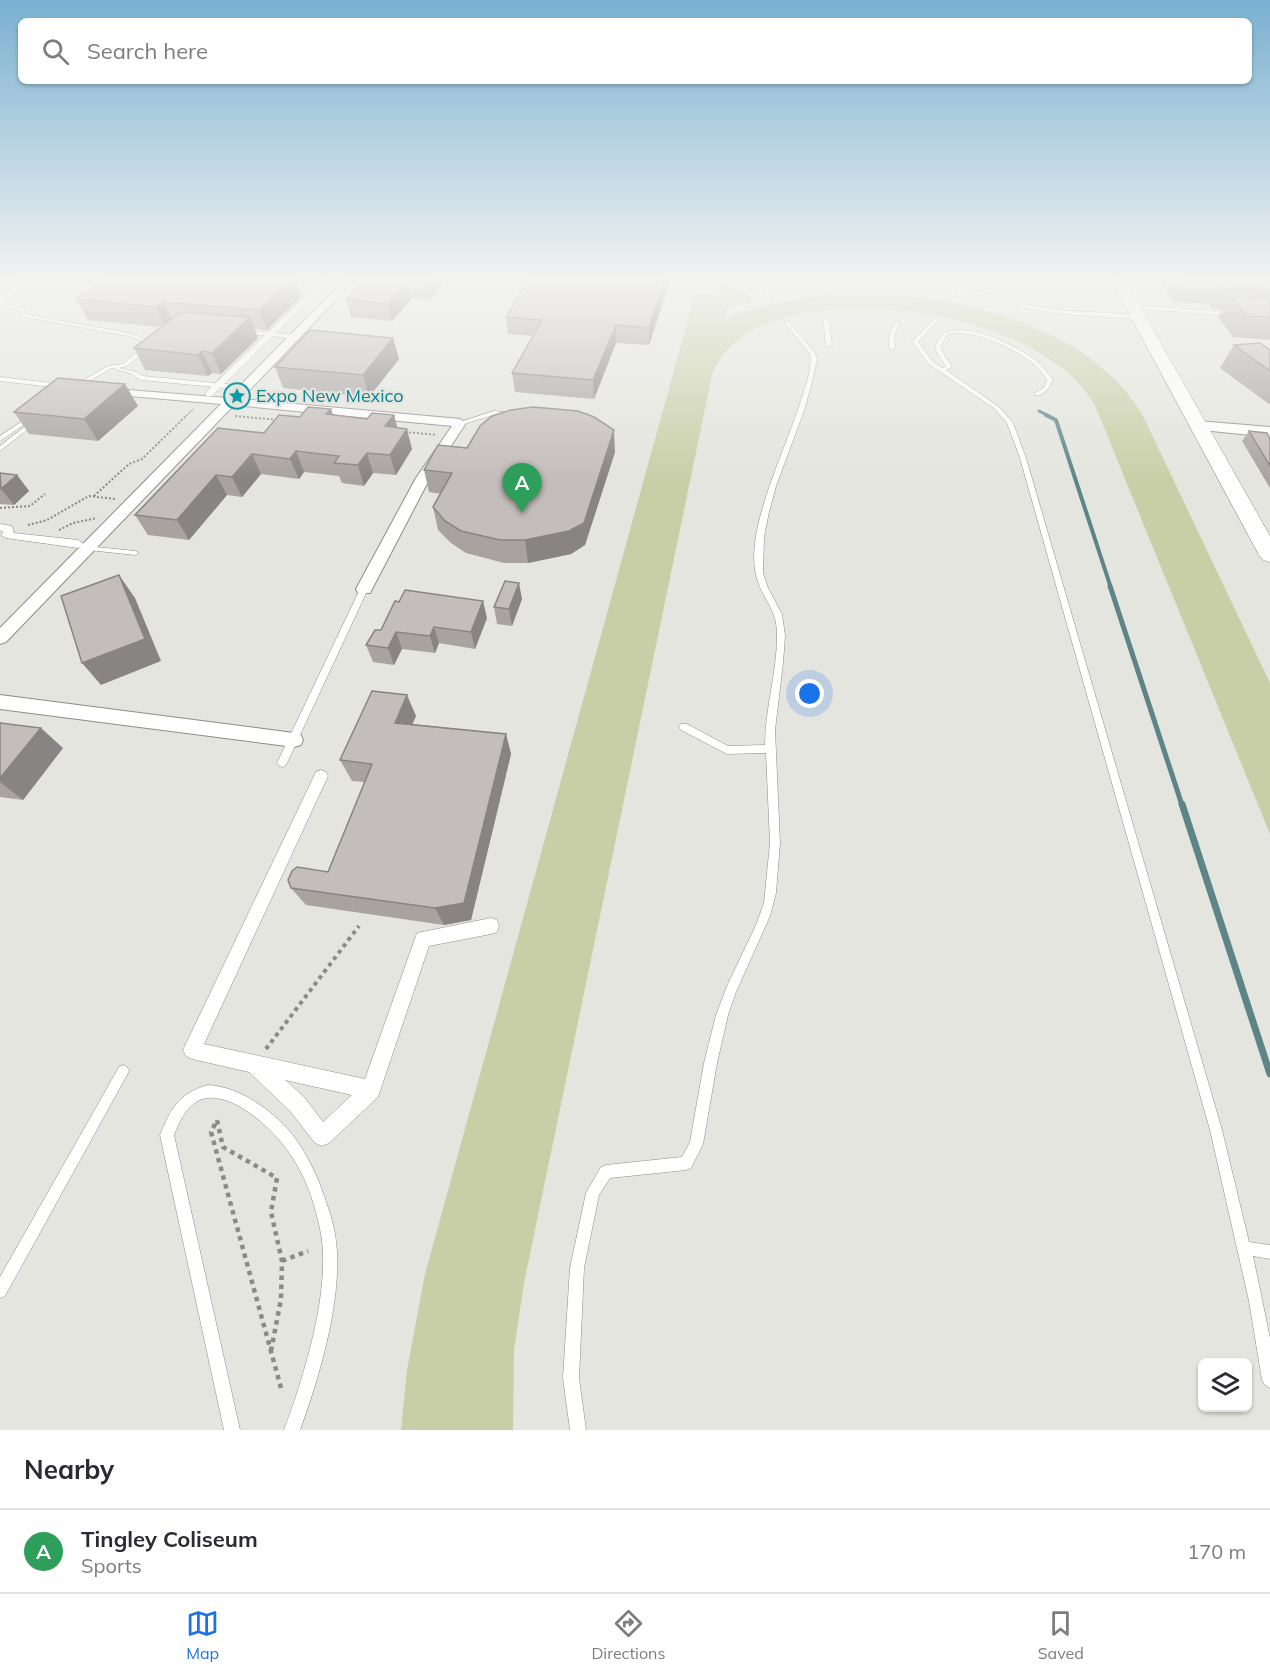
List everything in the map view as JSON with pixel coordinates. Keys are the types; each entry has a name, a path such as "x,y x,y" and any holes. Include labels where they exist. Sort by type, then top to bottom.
{"main road":[{"path":"1154,347 1270,555"}],"street":[{"path":"209,394 258,347"},
{"path":"0,638 84,546 117,520 232,408 246,388 286,347"},
{"path":"67,392 92,388 232,408 460,423 423,478 364,589"},
{"path":"1198,426 1270,432"},
{"path":"4,533 84,546"},
{"path":"0,702 294,740"},
{"path":"321,776 192,1050 371,1090"},
{"path":"255,1065 297,1104 322,1136 371,1090 423,939 491,926"}],"lane":[{"path":"0,379 52,385 67,392 110,367 125,365 147,347"},
{"path":"578,1430 571,1378 577,1268 593,1193 606,1172 686,1163 696,1144 722,1015 766,915 773,877 772,712 781,649 780,621 775,604 765,594 758,567 762,520 801,411 813,360 813,354 807,347"},
{"path":"919,347 931,363 997,408 1010,423 1023,458 1216,1130 1244,1248 1270,1380"},
{"path":"938,347 940,354 949,367 942,370"},
{"path":"1006,347 1038,365 1050,380 1046,389 1037,394"},
{"path":"110,367 134,373 137,377 246,388"},
{"path":"460,423 494,413 524,416"},
{"path":"0,439 29,418 37,417 0,449"},
{"path":"84,546 135,553"},
{"path":"282,763 364,589"},
{"path":"684,727 727,750 771,749"},
{"path":"0,1291 123,1071"},
{"path":"232,1430 167,1135 182,1106 189,1099 213,1090 242,1101 262,1113 295,1149 308,1173 328,1236 329,1268 320,1337 310,1377 292,1430"},
{"path":"1244,1248 1270,1252"}],"path":[{"path":"94,496 129,464 142,459 198,404"},
{"path":"232,408 289,421"},
{"path":"405,432 451,437"},
{"path":"0,508 30,506 45,494"},
{"path":"4,533 47,520 89,496 135,501"},
{"path":"42,540 74,521 87,522 99,518 117,520"},
{"path":"255,1065 359,926"},
{"path":"271,1351 281,1299 282,1261 271,1212 277,1178 223,1147 217,1120 211,1132 281,1388"},
{"path":"282,1261 308,1251"}],"green space":[{"path":"680,347 732,347 712,375 524,1283 514,1350 513,1430 401,1430 407,1370 425,1274"},
{"path":"1027,347 1072,347 1112,376 1144,418 1270,683 1270,834 1096,408 1087,393 1070,374"}],"building":[{"path":"219,347 212,353 202,351 198,355 134,348"},
{"path":"294,347 386,347 363,375 275,367"},
{"path":"527,347 607,347 593,380 512,373"},
{"path":"1236,347 1265,347 1270,350 1270,371"},
{"path":"58,378 125,384 84,419 14,412"},
{"path":"308,407 331,409 326,414 367,419 372,413 394,415 385,426 407,429 390,455 367,453 358,465 334,463 339,456 296,451 290,459 252,454 232,477 216,475 177,520 135,515 218,428 264,433 279,415 300,417"},
{"path":"533,407 578,411 594,417 614,430 584,523 569,531 525,540 500,540 461,531 445,521 433,507 452,473 424,470 438,445 467,448 480,426 492,416"},
{"path":"1249,431 1267,433 1270,439 1270,466"},
{"path":"0,473 17,475 1,489"},
{"path":"119,575 145,639 82,663 61,596"},
{"path":"505,581 519,583 509,609 494,607"},
{"path":"405,590 483,601 471,632 434,627 430,636 396,632 388,648 366,645 375,630 381,630 395,601 399,602"},
{"path":"372,691 407,695 395,723 506,734 464,903 435,908 291,888 288,880 292,871 297,867 328,872 372,764 340,760"},
{"path":"0,723 41,728 0,778"}],"waterway":[{"path":"1039,411 1049,416"},
{"path":"1046,415 1056,420 1111,588"},
{"path":"1110,586 1182,805"},
{"path":"1182,804 1270,1074"}],"place":[{"name":"Expo New Mexico","path":"237,396"},
{"name":"Tingley Coliseum","path":"522,513"}]}
